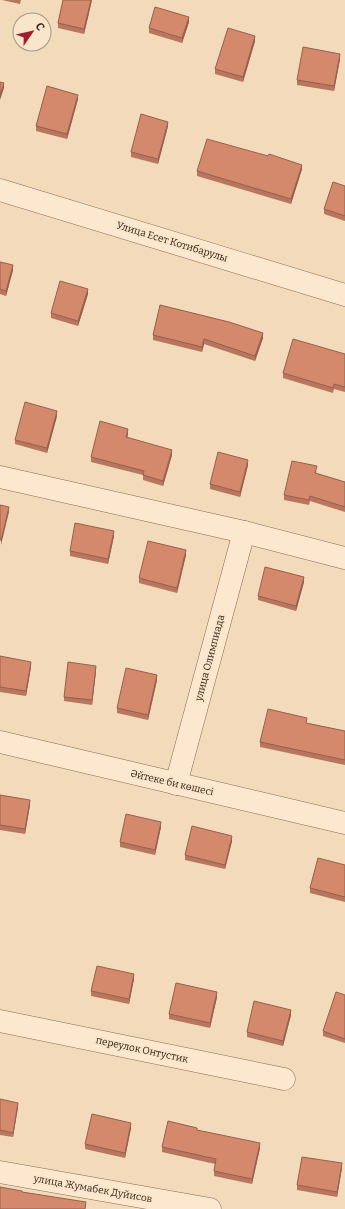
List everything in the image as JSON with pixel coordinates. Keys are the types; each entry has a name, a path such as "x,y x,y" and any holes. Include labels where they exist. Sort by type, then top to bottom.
{"street":[{"name":"Улица Есет Котибарулы","path":"0,190 345,295"},
{"path":"0,477 244,532 345,558"},
{"name":"улица Олимпиада","path":"176,784 244,532"},
{"name":"Әйтеке би көшесі","path":"0,742 345,823"},
{"name":"переулок Онтустик","path":"0,1021 284,1079"},
{"name":"улица Жумабек Дуйисов","path":"0,1172 210,1209"}],"building":[{"path":"63,0 91,0 84,29 58,23"},
{"path":"155,7 189,17 182,38 149,28"},
{"path":"228,28 255,36 243,77 215,69"},
{"path":"303,47 340,54 334,86 297,80"},
{"path":"0,82 4,83 0,95"},
{"path":"47,86 78,95 67,134 36,126"},
{"path":"141,114 168,122 158,159 131,152"},
{"path":"207,139 268,156 269,154 302,165 291,199 197,171"},
{"path":"333,182 345,186 345,216 324,209"},
{"path":"0,262 13,265 6,291 0,289"},
{"path":"60,281 88,289 78,321 51,313"},
{"path":"160,305 229,322 263,333 255,356 204,339 202,347 153,335"},
{"path":"293,339 345,354 345,387 334,384 333,388 283,373"},
{"path":"25,402 57,411 47,448 15,440"},
{"path":"100,421 128,429 126,437 172,450 163,481 143,475 144,471 91,457"},
{"path":"218,452 248,460 240,492 210,484"},
{"path":"292,461 317,466 315,473 345,482 345,507 310,496 309,500 284,495"},
{"path":"0,505 9,507 1,540 0,540"},
{"path":"75,523 114,531 108,559 70,551"},
{"path":"148,541 186,550 177,588 139,578"},
{"path":"265,567 304,577 296,606 258,596"},
{"path":"0,656 31,662 26,691 0,687"},
{"path":"68,662 96,666 92,700 64,697"},
{"path":"126,668 157,675 148,715 117,708"},
{"path":"268,709 307,718 306,723 345,731 345,760 260,742"},
{"path":"0,795 30,800 25,829 0,825"},
{"path":"126,814 161,822 155,850 120,842"},
{"path":"192,826 232,836 225,865 185,855"},
{"path":"318,858 345,865 345,897 310,888"},
{"path":"97,966 134,974 129,999 91,991"},
{"path":"176,983 217,992 210,1023 169,1014"},
{"path":"336,992 345,995 345,1039 323,1031"},
{"path":"254,1001 291,1010 283,1041 247,1032"},
{"path":"0,1099 18,1103 13,1133 0,1130"},
{"path":"92,1114 131,1123 125,1153 85,1144"},
{"path":"168,1121 197,1128 197,1130 260,1143 252,1179 214,1171 216,1159 162,1147"},
{"path":"302,1157 342,1163 337,1192 297,1185"},
{"path":"0,1187 86,1202 85,1209 0,1209"}]}
